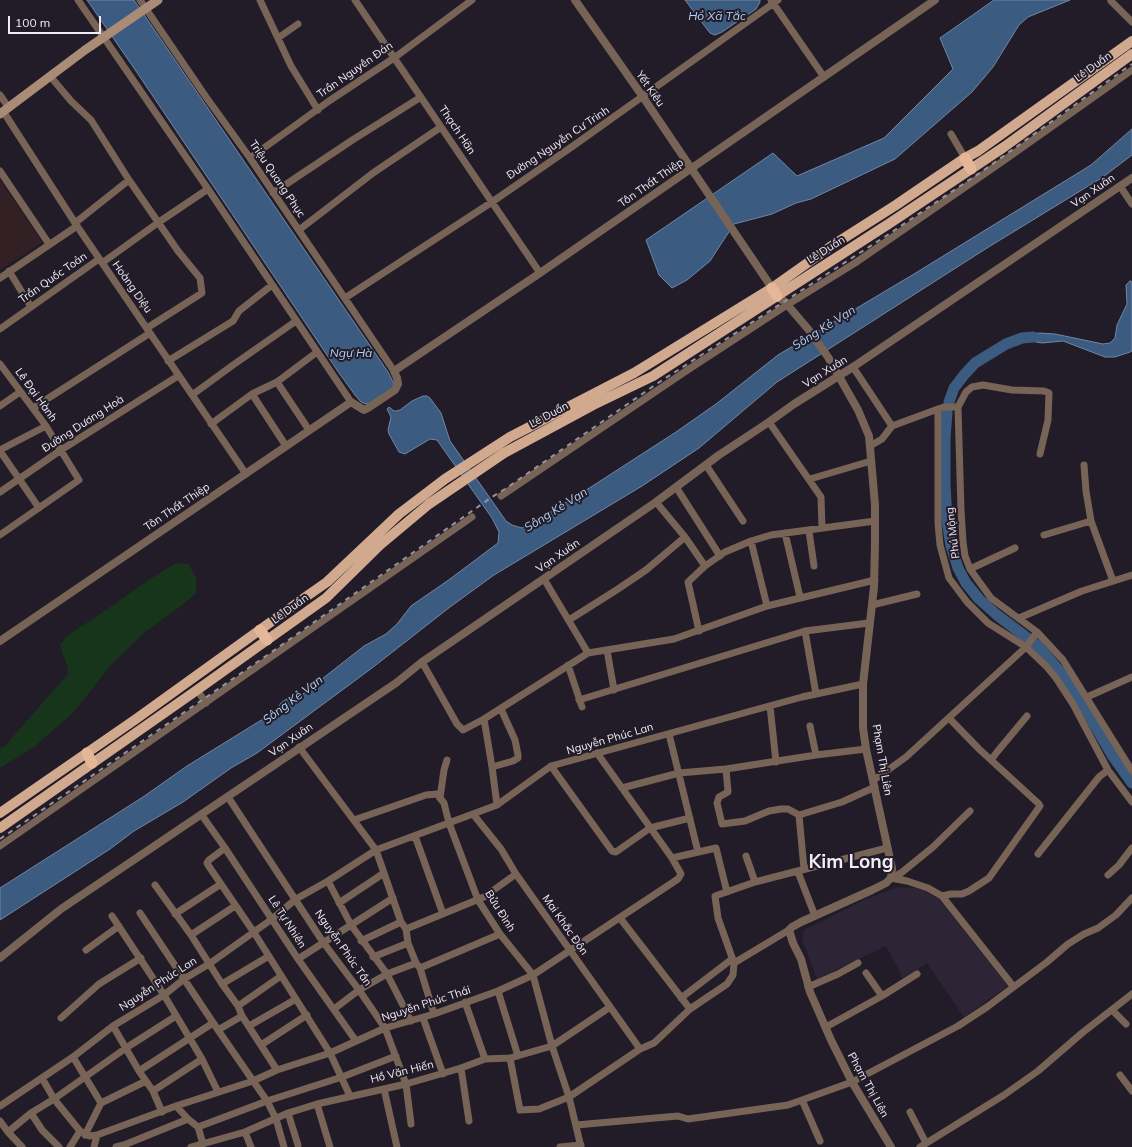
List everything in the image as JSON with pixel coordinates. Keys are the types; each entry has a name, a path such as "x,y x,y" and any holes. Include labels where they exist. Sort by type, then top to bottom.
{"highway":[{"path":"965,158 971,169"},
{"path":"260,630 267,640"},
{"path":"87,753 92,763"}],"main road":[{"path":"4,111 50,76 158,0"},
{"name":"Lê Duẩn","path":"0,828 326,598 380,545 429,504 504,453 593,405 653,376 774,292 830,247 987,145 1132,41"},
{"name":"Lê Duẩn","path":"0,813 327,582 399,514 445,479 510,437 634,374 890,223 1004,147 1132,54"},
{"path":"634,374 639,383"}],"street":[{"path":"78,0 105,37 351,402 364,410 395,390 398,384 398,378 394,371"},
{"name":"Triệu Quang Phục","path":"140,0 144,10 250,158 394,371"},
{"path":"260,0 291,66 318,110"},
{"name":"Thạch Hãn","path":"355,0 540,273"},
{"name":"Trần Nguyên Đán","path":"250,158 394,58 472,0"},
{"name":"Yết Kiêu","path":"575,0 707,190 774,292"},
{"name":"Tôn Thất Thiệp","path":"394,371 540,273 935,0"},
{"path":"774,1 824,77"},
{"name":"Đường Nguyễn Cư Trinh","path":"345,298 492,202 643,97 774,1"},
{"path":"1111,1 1132,22"},
{"path":"278,38 298,24"},
{"path":"501,496 787,305 855,263 971,184 1132,70"},
{"path":"33,408 202,293 200,278 129,180 91,120 71,101 50,76"},
{"name":"Hoàng Diệu","path":"0,95 4,111 76,225 246,474"},
{"path":"273,193 354,138 421,97"},
{"path":"298,230 361,182 441,127"},
{"path":"951,134 965,158"},
{"path":"0,171 49,244"},
{"name":"Vạn Xuân","path":"0,958 61,909 201,814 228,798 299,747 396,682 422,662 656,502 706,465 794,404 853,368 949,301 1132,178"},
{"path":"0,278 76,225 129,180"},
{"path":"1120,186 1132,204"},
{"name":"Trần Quốc Toản","path":"0,329 208,189"},
{"path":"9,272 31,307"},
{"path":"168,360 233,321 239,311 272,285"},
{"name":"Phạm Thị Liên","path":"774,292 785,302 808,329 828,358 864,422 869,436 876,521 874,580 863,684 863,728 866,749 892,868 891,878"},
{"path":"192,395 296,321"},
{"path":"211,424 252,394 277,382 317,352"},
{"name":"Lê Đại Hành","path":"0,364 46,426 79,480 39,508"},
{"path":"853,368 892,426"},
{"name":"Đường Dương Hoà","path":"0,492 61,450 178,376"},
{"path":"277,382 309,430"},
{"path":"870,446 882,439 892,426 944,407 958,408 966,392 972,387 983,385 1012,390 1044,391 1049,393 1048,420 1040,454"},
{"path":"0,406 20,392"},
{"path":"252,394 286,446"},
{"name":"Tôn Thất Thiệp","path":"0,641 351,402"},
{"name":"Phú Mộng","path":"958,408 962,532 965,556 970,569 991,598 1019,618 1063,660 1132,770"},
{"path":"938,409 938,523 940,545 949,578 967,602 988,623 1027,645 1056,678 1073,704 1108,770 1132,802"},
{"path":"769,422 810,479 821,497 822,528"},
{"path":"0,535 39,508 0,450 46,426"},
{"path":"810,479 871,461"},
{"path":"706,465 743,521"},
{"path":"1084,465 1086,491 1091,521 1113,581"},
{"path":"676,487 720,556"},
{"path":"656,502 685,537 705,566"},
{"path":"0,846 472,517"},
{"path":"699,631 688,582 705,566 725,552 751,541 771,535 876,521"},
{"path":"1044,535 1091,521"},
{"path":"809,531 814,566"},
{"path":"785,533 800,597"},
{"path":"569,620 618,590 646,570 685,537"},
{"path":"751,541 767,606"},
{"path":"970,569 1015,548"},
{"path":"1019,618 1082,591 1132,575"},
{"path":"544,579 588,653"},
{"path":"422,662 457,724 463,730 484,719 588,653 674,639 767,606 874,580"},
{"path":"872,605 916,594"},
{"path":"579,700 805,631 869,623"},
{"path":"805,631 816,694"},
{"path":"726,769 728,792 720,797 717,803 722,824 745,821 769,811 781,809 788,809 799,815 842,802 874,784 906,758 1027,645 1035,634"},
{"path":"607,650 614,690"},
{"path":"568,665 582,707"},
{"path":"1087,697 1132,677"},
{"name":"Nguyễn Phúc Lan","path":"0,1106 73,1057 113,1026 164,995 184,979 209,964 253,931 272,919 296,899 328,881 376,850 497,805 551,766 770,706 863,684"},
{"path":"197,690 206,703"},
{"path":"770,706 776,762"},
{"path":"492,767 513,761 518,755 518,749 500,709"},
{"path":"991,760 1026,716"},
{"path":"942,896 962,894 989,878 1040,806 949,718"},
{"path":"484,719 497,805"},
{"path":"810,726 816,755"},
{"path":"669,734 698,852"},
{"path":"299,747 376,850 401,922 406,929 408,944 418,965 434,1014"},
{"path":"622,788 679,773 726,769 866,749"},
{"name":"Nguyễn Phúc Thái","path":"83,1133 89,1136 97,1135 176,1106 253,1081 277,1070 330,1053 385,1028 423,1018 498,991 533,975 620,918 680,876 680,871 672,858 597,753"},
{"path":"440,798 446,760"},
{"path":"551,766 612,851 616,852 650,828 690,818"},
{"path":"1038,854 1099,777 1108,770"},
{"path":"354,820 426,795 436,794 440,798"},
{"name":"Nguyễn Phúc Tần","path":"228,798 323,942 385,1028 406,1084 411,1124"},
{"name":"Bửu Đình","path":"440,798 444,803 449,823 478,900 500,934 533,975 552,1046 569,1097 581,1146"},
{"path":"681,998 733,961 792,927 886,883 933,847 970,811"},
{"name":"Lê Tự Nhiên","path":"201,814 298,959 356,1042"},
{"name":"Mai Khắc Đôn","path":"473,814 501,849 516,874 640,1049"},
{"path":"799,815 801,870 815,916"},
{"path":"415,836 443,914"},
{"path":"225,848 207,863 307,1015 330,1053 350,1096"},
{"path":"672,858 716,848 727,892"},
{"path":"510,1058 520,1110 539,1108 569,1097 640,1049 654,1043 690,1009 727,984 733,975 733,961 718,918 715,896 755,882 887,848"},
{"path":"1108,875 1119,865 1132,848"},
{"path":"746,856 755,882"},
{"path":"338,903 384,873"},
{"path":"406,929 484,898 516,874"},
{"path":"891,878 907,881 928,888 942,896 1013,986"},
{"path":"328,881 338,903 361,941 387,974 411,1021"},
{"path":"175,914 221,884"},
{"path":"155,885 192,935 277,1070"},
{"path":"298,959 393,898"},
{"path":"576,1125 678,1116 688,1118 706,1117 788,1105 852,1082 958,1026 987,1007 1013,986 1048,962 1068,944 1084,934 1098,928 1116,915 1132,898"},
{"path":"192,935 235,906"},
{"path":"140,913 213,1023 267,1100 276,1119 284,1147"},
{"path":"112,916 164,995 202,1059 218,1092"},
{"path":"620,918 690,1009"},
{"path":"361,941 401,922"},
{"path":"86,950 119,926"},
{"name":"Phạm Thị Liên","path":"789,930 801,960 808,987 826,1027 852,1082 891,1147"},
{"path":"334,1009 359,990 387,974 418,965 500,934"},
{"path":"373,957 408,944"},
{"path":"222,984 269,956"},
{"path":"60,1018 99,984 141,958"},
{"path":"808,987 838,974 858,963"},
{"path":"866,973 882,996"},
{"path":"826,1027 882,996 917,974"},
{"path":"238,1006 281,976"},
{"path":"498,991 518,1056"},
{"path":"910,1112 923,1145 1010,1091 1038,1071 1132,994"},
{"path":"249,1026 296,999"},
{"path":"465,1002 485,1059"},
{"name":"Hồ Văn Hiến","path":"191,1147 207,1144 245,1132 288,1113 318,1104 406,1084 443,1074 485,1059 510,1058 552,1046 610,1008"},
{"path":"1112,1010 1126,1024"},
{"path":"261,1045 307,1015"},
{"path":"8,1132 31,1113 54,1099 126,1048 176,1016"},
{"path":"218,1030 242,1016"},
{"path":"423,1018 443,1074"},
{"path":"139,1071 213,1023"},
{"path":"113,1026 139,1071 153,1091 162,1112"},
{"path":"198,1127 267,1100 342,1077 396,1056"},
{"path":"73,1057 101,1103"},
{"path":"153,1091 202,1059"},
{"path":"461,1068 469,1121"},
{"path":"1120,1075 1132,1091"},
{"path":"42,1078 54,1099 83,1133"},
{"path":"70,1147 83,1133 101,1103 146,1081"},
{"path":"384,1089 397,1147"},
{"path":"802,1100 820,1141"},
{"path":"318,1104 330,1147"},
{"path":"176,1106 198,1127 207,1144"},
{"path":"31,1113 42,1130 59,1147"},
{"path":"288,1113 298,1145"},
{"path":"116,1147 124,1146 188,1119"},
{"path":"0,1121 22,1147"},
{"path":"245,1132 251,1147"},
{"path":"94,1147 97,1135"},
{"path":"560,1147 581,1146"}],"shaded area":[{"path":"0,180 42,242 0,270"},
{"path":"898,887 915,888 937,896 1008,986 964,1017 927,963 903,978 886,946 817,979 802,939 804,930 864,900"}],"green space":[{"path":"176,563 188,564 196,577 196,593 181,606 145,632 110,666 73,713 34,747 0,768 0,748 4,747 68,674 60,645 67,636"}],"water":[{"name":"Ngự Hà","path":"87,0 134,0 388,372 394,384 393,388 366,404 361,402 355,395"},
{"name":"Hồ Xã Tắc","path":"685,0 760,0 760,2 756,9 722,32 715,35 710,33"},
{"path":"994,0 1070,0 1028,17 1019,25 993,67 972,92 895,159 811,199 796,203 772,214 734,224 710,261 687,280 672,288 659,275 646,240 773,153 797,176 884,138 953,69 940,38"},
{"name":"Sông Kẻ Vạn","path":"1132,129 1132,155 1103,177 987,248 777,382 699,448 642,486 494,575 257,753 231,768 183,802 134,831 110,849 0,920 0,888 143,797 187,766 276,711 285,700 299,697 364,646 386,634 397,624 411,606 498,543 499,532 492,518 437,440 430,439 405,454 399,452 388,430 391,417 387,409 389,407 396,411 423,396 430,398 441,413 450,441 506,521 512,525 522,528 591,487 676,432 716,404 778,355 914,274 1091,165"},
{"path":"1130,281 1132,282 1132,351 1115,357 1105,357 1063,341 1042,343 1019,339 1028,334 1040,333 1055,334 1103,344 1110,343 1115,338 1117,325 1127,304 1126,285"}],"waterway":[{"path":"949,402 954,388 975,363 1006,344 1022,338 1033,337"},
{"path":"947,412 945,438 947,521 951,546 958,568 966,583 979,599 997,615 1038,646 1063,675 1079,698 1112,755 1132,783"}],"railway":[{"path":"0,839 658,383 886,236 984,170 1132,64"}],"district":[{"name":"Kim Long","path":"851,862"}]}
